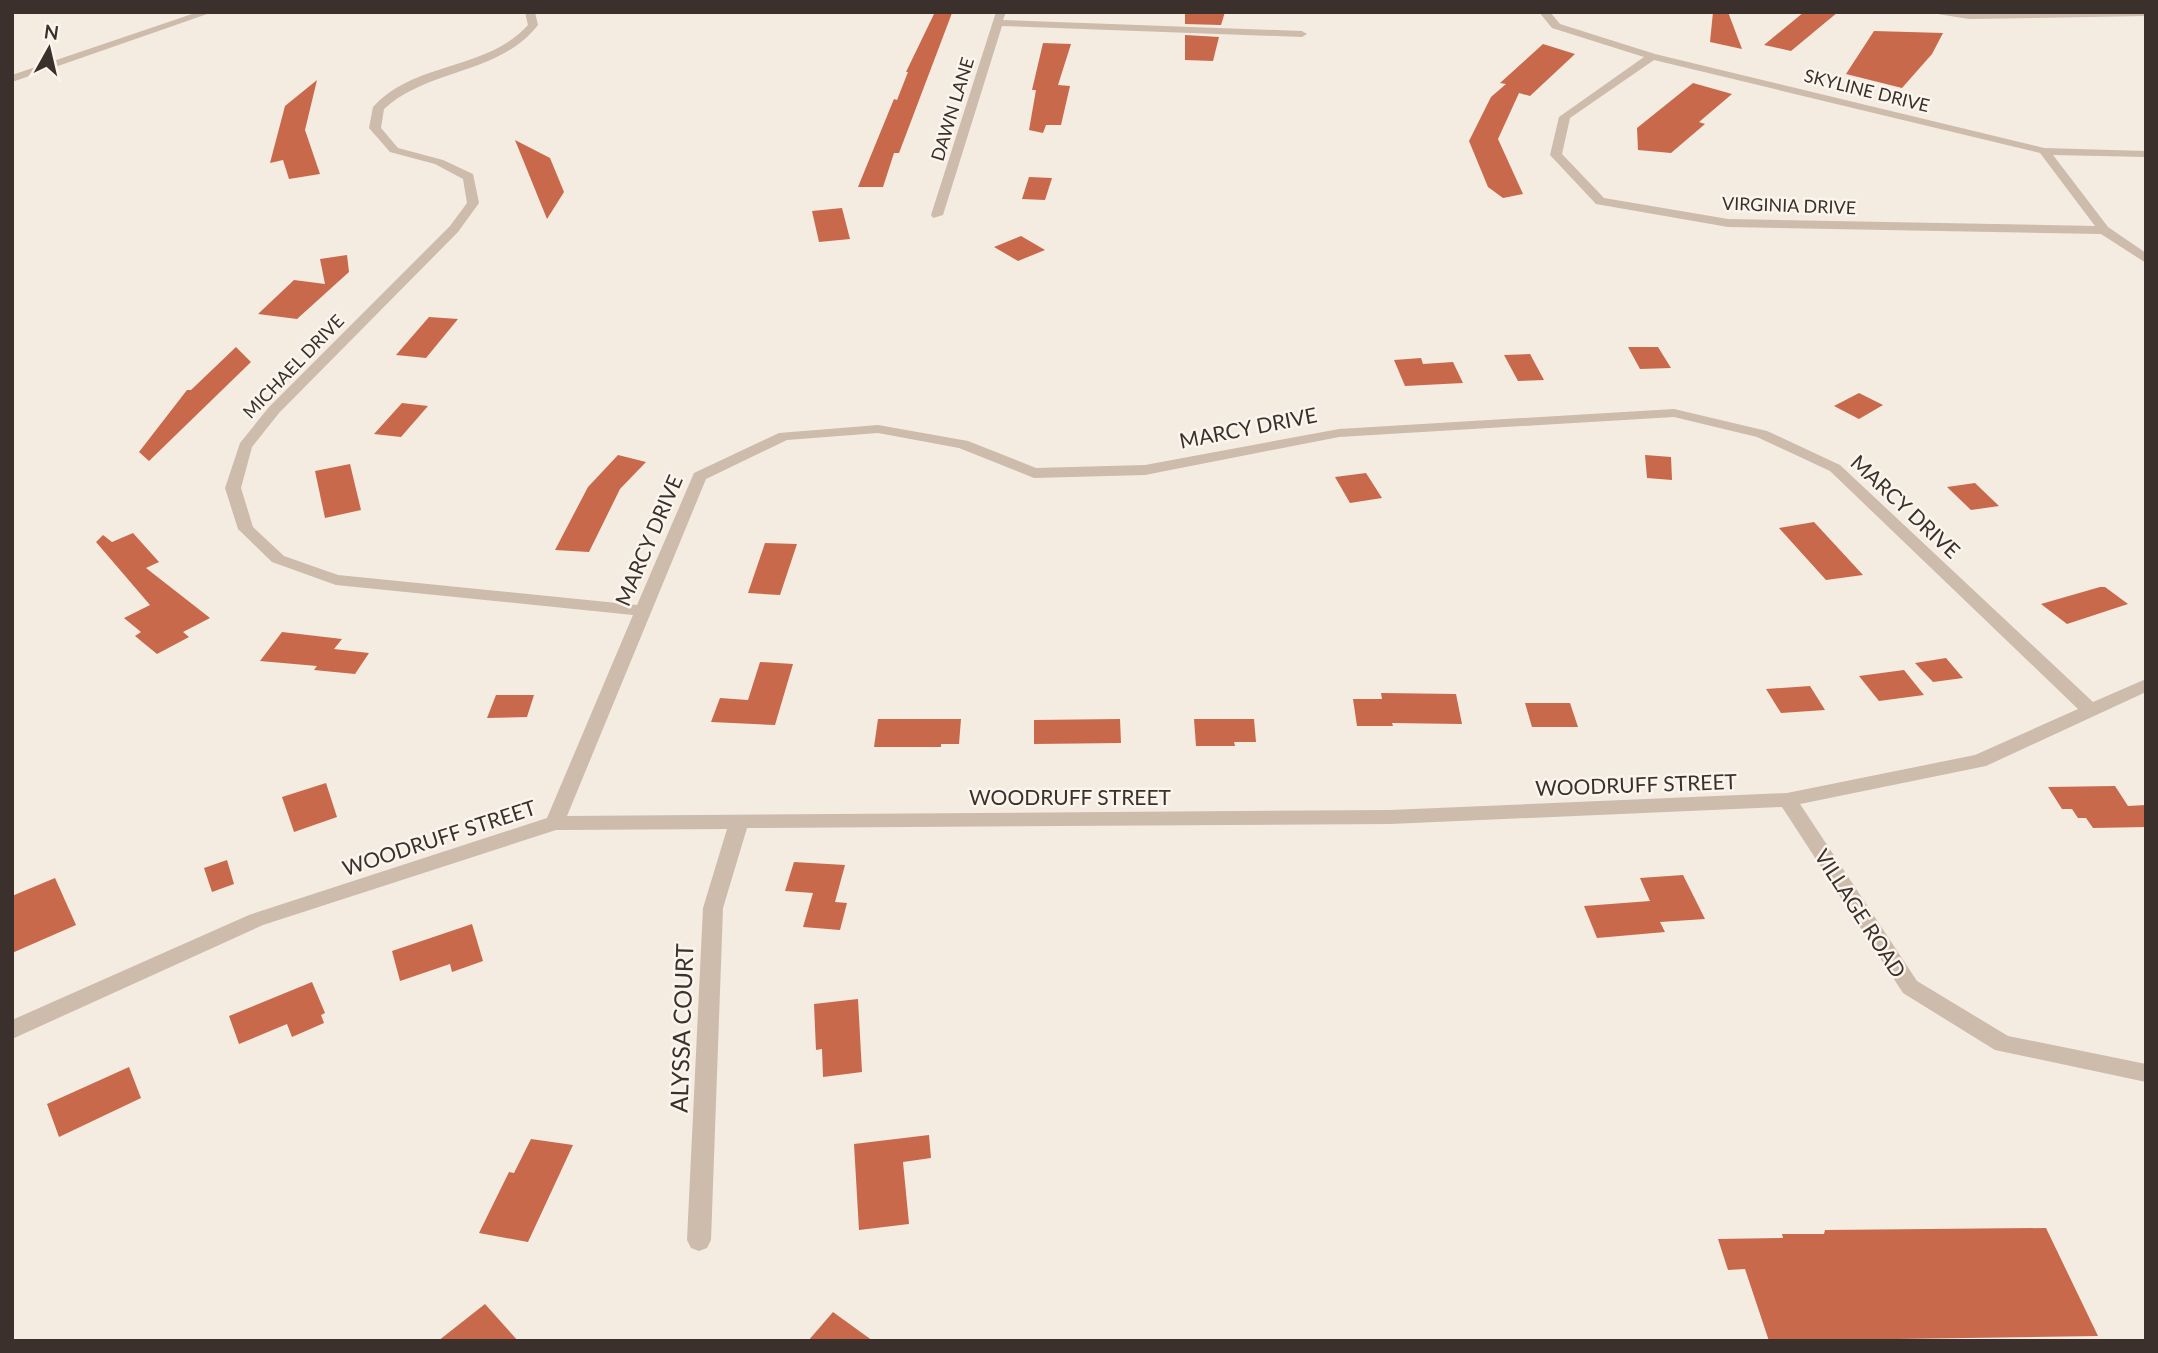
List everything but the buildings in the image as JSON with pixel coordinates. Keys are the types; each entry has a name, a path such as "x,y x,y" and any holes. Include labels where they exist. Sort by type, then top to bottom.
{"street":[{"path":"12,79 208,12"},
{"name":"MICHAEL DRIVE","path":"530,12 533,24 525,37 511,47 434,74 400,90 379,108 375,128 394,150 439,162 469,177 473,203 454,229 274,410 245,446 233,488 246,529 278,559 335,580 641,611"},
{"name":"SKYLINE DRIVE","path":"1544,12 1556,26 1652,56 2044,150 2146,153"},
{"path":"1930,12 1969,16 2146,13"},
{"path":"999,18 1302,34"},
{"name":"DAWN LANE","path":"937,215 999,18"},
{"name":"VIRGINIA DRIVE","path":"1652,56 1565,117 1556,155 1600,201 1728,223 2104,230"},
{"path":"2044,150 2104,230 2146,259"},
{"name":"MARCY DRIVE","path":"555,823 699,476 784,436 878,429 963,443 1034,473 1145,470 1339,433 1674,414 1762,434 1835,468 2091,711"},
{"name":"WOODRUFF STREET","path":"12,1030 256,920 555,823 1390,817 1787,800 1979,761 2146,685"},
{"name":"VILLAGE ROAD","path":"1787,800 1910,987 2003,1044 2146,1073"},
{"name":"ALYSSA COURT","path":"699,1240 713,908 739,822"}]}
